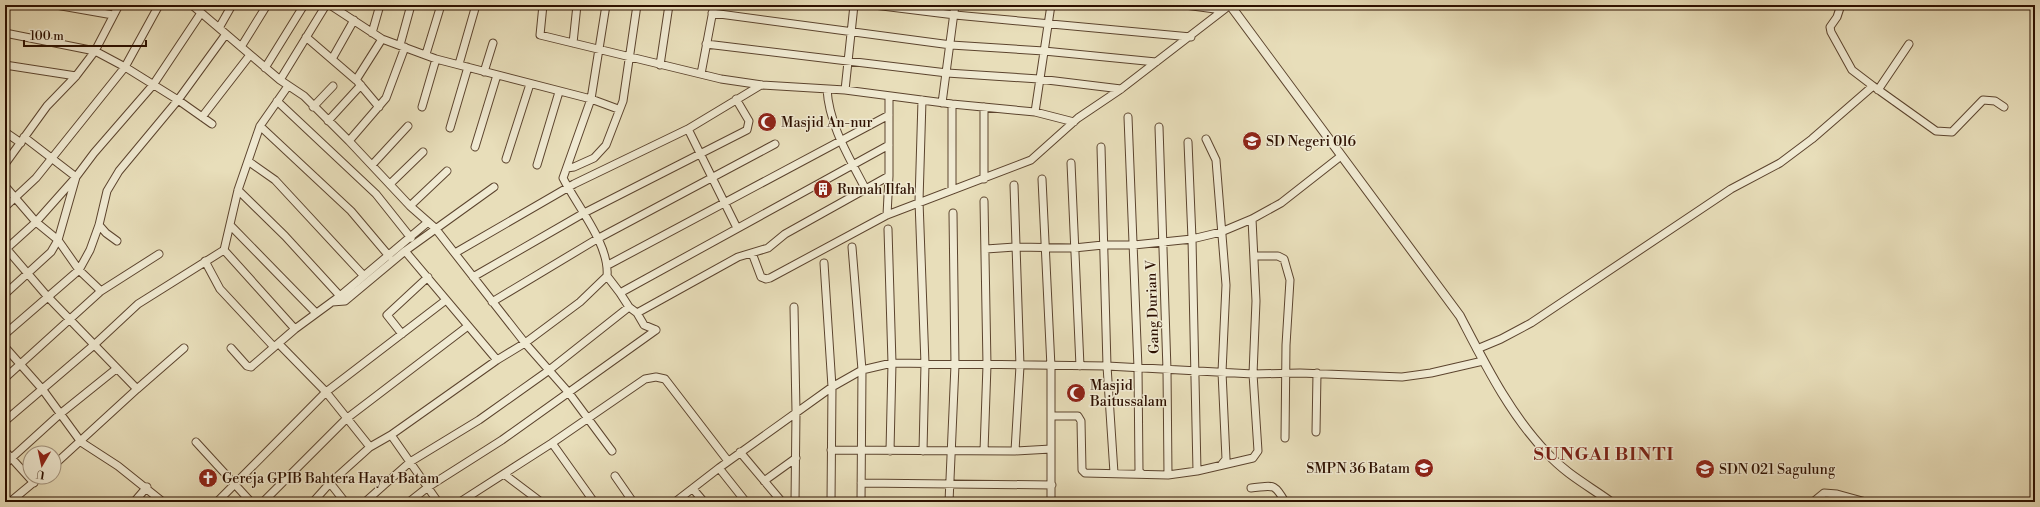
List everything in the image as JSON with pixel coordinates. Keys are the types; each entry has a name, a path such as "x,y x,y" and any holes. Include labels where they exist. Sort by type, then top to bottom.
{"street":[{"path":"56,5 113,15"},
{"path":"5,164 47,106 76,76 95,51 119,5"},
{"path":"5,207 36,178 125,67 159,5"},
{"path":"219,28 232,5"},
{"path":"241,47 267,5"},
{"path":"265,68 304,5"},
{"path":"280,80 326,5"},
{"path":"330,5 382,39 426,54 436,59 559,92 591,99 618,109"},
{"path":"372,33 380,5"},
{"path":"349,141 386,98 403,46 411,5"},
{"path":"426,54 441,5"},
{"path":"459,64 476,5"},
{"path":"543,5 540,35 660,65 762,85 845,90 889,97 1034,112 1074,122"},
{"path":"573,43 577,5"},
{"path":"313,502 330,483 370,447 391,435 497,360 525,343 580,302 606,276 608,265 597,239 563,178 591,99 606,5"},
{"path":"567,168 574,167 594,158 606,145 618,109 623,101 637,5"},
{"path":"660,65 669,5"},
{"path":"701,74 714,5"},
{"path":"845,90 854,5"},
{"path":"874,5 955,15 1191,37"},
{"path":"942,103 956,5"},
{"path":"1034,112 1051,5"},
{"path":"1184,5 1215,8 1220,12"},
{"path":"752,253 761,277 766,279 770,278 887,215 919,201 1031,160 1074,122 1191,37 1230,5 1460,316 1483,361 1515,414 1548,454 1572,476 1611,502"},
{"path":"1841,5 1837,17 1830,27 1831,32 1852,70 1936,131 1952,132 1983,100 1995,101 2004,107"},
{"path":"194,6 265,68 288,86 304,96 410,206 435,228 525,343 548,371 569,393 612,451"},
{"path":"137,389 47,296 6,248 36,222 76,178 94,153 153,85 201,13"},
{"path":"712,13 951,45 1044,51 1156,62"},
{"path":"332,59 354,20"},
{"path":"5,33 95,51 125,67 178,100 212,124"},
{"path":"5,334 47,296 79,270 88,254 99,225 107,191 119,171 178,100 226,34"},
{"path":"306,37 359,83 379,107"},
{"path":"328,120 359,83 382,39"},
{"path":"484,72 493,43"},
{"path":"706,44 947,73 1040,80 1121,89"},
{"path":"1477,349 1501,339 1531,323 1731,189 1780,163 1812,140 1875,88 1909,44"},
{"path":"202,117 250,55"},
{"path":"422,106 436,59"},
{"path":"5,65 76,76"},
{"path":"450,128 468,67"},
{"path":"475,147 497,75"},
{"path":"506,158 530,84"},
{"path":"455,253 568,188 688,129 736,99 762,85"},
{"path":"5,422 94,345 138,304 224,250 238,190 260,126 288,86"},
{"path":"313,107 333,86"},
{"path":"827,89 827,100 840,141 866,188"},
{"path":"537,165 559,92"},
{"path":"887,215 889,176 889,97"},
{"path":"473,277 584,214 747,130 749,121 736,99"},
{"path":"922,100 919,201 925,364 923,451"},
{"path":"277,101 376,194 411,238"},
{"path":"952,104 952,190"},
{"path":"984,107 984,178"},
{"path":"608,265 889,115"},
{"path":"1128,117 1138,368 1139,471 1141,473"},
{"path":"260,126 351,211 389,256"},
{"path":"372,165 408,126"},
{"name":"Gang Durian V","path":"1159,127 1167,370 1168,475"},
{"path":"688,129 737,228"},
{"path":"5,132 22,140 52,158 76,178"},
{"path":"1206,139 1216,160 1226,285 1222,372 1226,459 1222,464"},
{"path":"1188,142 1192,239 1197,471"},
{"path":"492,302 597,239 776,144"},
{"path":"620,293 889,145"},
{"path":"1101,147 1107,366 1114,473"},
{"path":"390,184 423,152"},
{"path":"986,249 1015,247 1074,248 1103,245 1163,243 1192,239 1221,232 1252,219 1281,203 1341,156"},
{"path":"248,161 275,180 364,276"},
{"path":"1071,163 1080,366"},
{"path":"410,206 447,171"},
{"path":"637,313 738,257 768,248 785,234 889,176"},
{"path":"5,294 52,252 58,240 76,178"},
{"path":"1042,179 1044,247 1051,367 1051,502"},
{"path":"1014,185 1020,366 1015,451"},
{"path":"5,186 36,222 58,240 79,270 101,291"},
{"path":"332,302 345,301 435,228 494,187"},
{"path":"238,190 285,236 340,296"},
{"path":"984,201 987,366 984,451"},
{"path":"949,502 951,484 955,365 953,213"},
{"path":"1052,416 1078,416 1080,421 1082,470 1085,472 1168,475 1197,471 1253,458 1258,451 1253,374 1256,301 1252,219"},
{"path":"231,348 250,367 295,328 340,296 411,238 428,222"},
{"path":"230,224 316,313"},
{"path":"99,225 106,233 117,241"},
{"path":"888,229 892,364 890,451"},
{"path":"852,247 862,370 861,502"},
{"path":"224,250 295,328"},
{"path":"406,251 497,360"},
{"path":"5,378 101,291 160,254"},
{"path":"1254,256 1278,256 1284,259 1290,284 1286,372 1286,438"},
{"path":"205,261 220,289 276,346 326,392 370,447"},
{"path":"824,263 832,387 831,502"},
{"path":"409,502 428,486 502,440 656,330 644,325 637,313 629,307 606,276"},
{"path":"402,334 387,315 428,278"},
{"path":"217,502 326,392 446,300"},
{"path":"365,502 410,462 479,420 548,371 629,307"},
{"path":"794,308 796,412 795,502"},
{"path":"263,502 346,418 468,326"},
{"path":"5,348 43,390 81,442 118,466 163,502"},
{"path":"62,458 184,348"},
{"path":"675,502 740,452 832,387 862,370 892,364 1051,367 1107,366 1253,374 1286,372 1402,377 1431,373 1483,361"},
{"path":"5,464 60,414 116,369"},
{"path":"1316,432 1317,373"},
{"path":"460,502 552,443 645,379 656,377 665,379 728,461"},
{"path":"391,435 438,502"},
{"path":"196,442 251,502"},
{"path":"552,443 594,502"},
{"path":"831,450 1015,451 1052,449"},
{"path":"5,451 22,469"},
{"path":"740,452 782,502"},
{"path":"764,481 796,458"},
{"path":"719,468 746,502"},
{"path":"504,474 541,502"},
{"path":"615,476 633,502"},
{"path":"330,483 345,502"},
{"path":"862,483 1052,485"},
{"path":"10,502 31,485"},
{"path":"1252,488 1272,486 1279,489 1285,502"},
{"path":"134,502 147,488"},
{"path":"693,489 704,502"},
{"path":"1813,502 1824,493 1837,494 1866,502"}],"place":[{"name":"Masjid An-nur","path":"767,122"},
{"name":"SD Negeri 016","path":"1252,141"},
{"name":"Rumah Ilfah","path":"823,189"},
{"name":"Masjid Baitussalam","path":"1076,393"},
{"name":"SMPN 36 Batam","path":"1424,468"},
{"name":"SDN 021 Sagulung","path":"1705,469"},
{"name":"Gereja GPIB Bahtera Hayat Batam","path":"208,478"}],"district":[{"name":"SUNGAI BINTI","path":"1604,454"}]}
